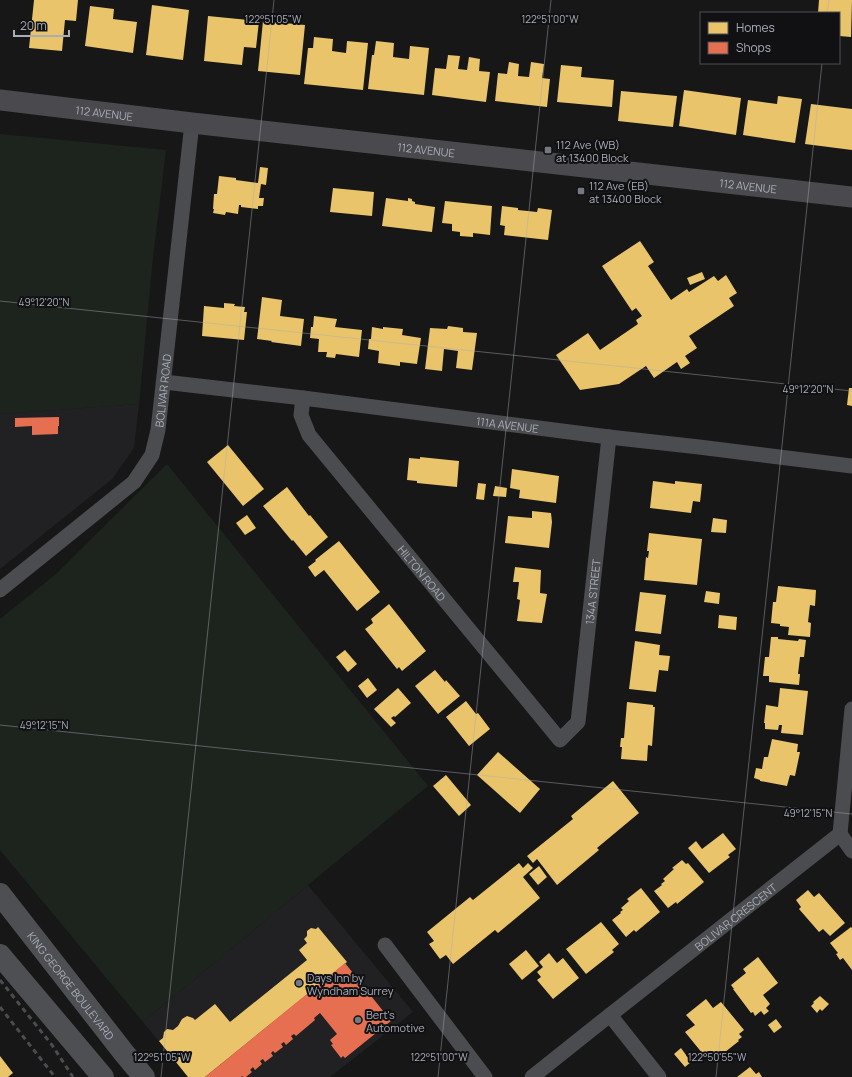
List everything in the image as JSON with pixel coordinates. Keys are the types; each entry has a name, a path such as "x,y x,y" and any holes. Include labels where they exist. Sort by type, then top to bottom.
{"main road":[{"name":"112 AVENUE","path":"0,100 852,197"},
{"name":"KING GEORGE BOULEVARD","path":"0,894 144,1077"},
{"path":"0,955 102,1077"}],"street":[{"name":"BOLIVAR ROAD","path":"0,590 134,482 152,455 158,430 164,382 192,123"},
{"name":"111A AVENUE","path":"164,382 852,466"},
{"name":"HILTON ROAD","path":"304,398 302,415 309,435 560,740"},
{"name":"134A STREET","path":"560,740 578,722 608,437"},
{"path":"852,709 840,834 852,851"},
{"name":"BOLIVAR CRESCENT","path":"532,1077 840,834"},
{"path":"385,945 485,1077"},
{"path":"610,1015 660,1077"}],"shaded area":[{"path":"0,134 166,150 153,257 139,404 0,414"},
{"path":"139,404 134,448 112,479 0,569 0,414"},
{"path":"167,464 428,786 143,1022 0,850 0,619 55,575"},
{"path":"308,885 413,1012 330,1077 188,1077 143,1022"}],"building: Homes":[{"path":"34,0 78,0 76,21 65,20 62,51 29,48"},
{"path":"819,0 852,0 851,37 840,36 840,12 818,12"},
{"path":"152,5 189,10 183,60 146,55"},
{"path":"90,6 114,9 113,19 137,22 133,53 85,46"},
{"path":"208,16 259,21 256,48 244,47 242,65 204,61"},
{"path":"263,21 305,25 300,75 258,71"},
{"path":"314,37 333,39 332,51 346,53 347,41 368,43 363,90 304,84 308,48 313,48"},
{"path":"376,41 394,43 393,57 409,59 410,46 429,48 424,95 368,89 372,55 374,55"},
{"path":"448,55 460,56 458,69 467,70 469,57 480,59 479,71 490,72 486,102 432,95 435,68 446,69"},
{"path":"509,62 519,64 518,76 529,77 531,62 544,64 542,78 550,79 547,107 495,101 498,73 507,74"},
{"path":"561,65 582,67 581,77 614,80 612,107 557,102"},
{"path":"684,90 741,98 736,135 679,126"},
{"path":"621,91 677,96 673,127 618,121"},
{"path":"778,96 802,99 795,143 743,135 748,100 777,104"},
{"path":"811,104 852,109 852,150 805,144"},
{"path":"260,167 268,168 266,185 261,184 259,198 264,198 263,206 258,206 258,209 241,207 241,205 239,205 238,214 226,212 225,215 213,213 214,194 217,194 219,176 258,183"},
{"path":"333,188 374,192 372,216 330,212"},
{"path":"386,198 408,201 408,198 412,199 415,204 435,207 432,232 382,226"},
{"path":"445,201 492,206 490,235 473,233 473,237 460,236 460,232 452,231 452,224 442,223"},
{"path":"502,206 518,208 518,210 537,212 538,208 552,210 548,240 504,235 505,226 500,225"},
{"path":"640,241 654,262 648,266 671,300 687,289 689,292 714,276 718,281 726,275 737,293 729,298 734,306 689,336 697,348 685,356 690,363 681,369 677,362 654,378 646,366 619,384 580,390 556,355 588,333 600,350 638,324 636,320 642,316 636,308 632,311 602,266"},
{"path":"702,272 705,279 690,285 687,278"},
{"path":"262,297 282,300 280,316 304,319 301,346 257,339"},
{"path":"224,303 245,307 244,312 247,312 244,340 202,336 204,306 224,308"},
{"path":"314,316 337,319 335,327 362,330 359,357 336,354 335,358 326,357 327,352 318,352 319,339 310,338"},
{"path":"448,326 463,328 463,332 477,333 472,370 456,368 458,351 444,349 442,371 425,369 430,328 447,329"},
{"path":"372,327 383,329 383,327 403,329 402,335 421,338 417,364 400,362 400,366 378,363 379,351 368,349"},
{"path":"849,388 852,388 852,406 847,405"},
{"path":"228,445 264,489 243,506 207,462"},
{"path":"420,457 459,461 457,487 417,483 417,481 407,480 409,458 420,459"},
{"path":"512,469 559,476 556,503 519,498 520,490 510,488"},
{"path":"653,481 675,484 675,481 702,484 700,502 693,501 691,513 650,508"},
{"path":"478,483 486,484 484,500 476,499"},
{"path":"495,486 507,488 506,497 493,496"},
{"path":"287,487 309,516 310,515 328,537 306,556 263,506"},
{"path":"532,511 551,513 552,522 549,548 505,543 508,516 532,518"},
{"path":"247,515 256,528 245,535 236,523"},
{"path":"713,518 727,520 726,533 711,532"},
{"path":"649,533 702,539 697,585 644,580 646,557 648,558 649,551 647,551"},
{"path":"339,541 380,592 357,611 324,570 315,577 308,567"},
{"path":"515,567 541,570 540,593 547,594 542,623 517,621 520,600 517,599 519,582 513,582"},
{"path":"778,586 816,590 815,606 810,605 808,622 811,623 810,637 788,635 789,627 771,623 773,602 776,602"},
{"path":"706,591 720,593 719,604 704,602"},
{"path":"640,592 666,595 661,634 635,631"},
{"path":"389,604 426,651 402,671 399,667 397,669 365,629 373,623 371,619"},
{"path":"719,615 737,617 736,630 718,628"},
{"path":"771,637 798,641 799,639 806,640 804,657 800,657 798,674 800,674 799,685 769,682 769,676 763,676 765,657 769,657"},
{"path":"635,641 660,645 659,655 670,656 668,671 659,670 656,692 629,689"},
{"path":"345,650 357,664 348,672 336,657"},
{"path":"435,670 460,696 438,714 415,686"},
{"path":"368,678 377,690 367,698 358,686"},
{"path":"398,688 411,703 395,717 394,716 391,718 396,723 391,727 374,709"},
{"path":"780,688 808,691 803,735 781,733 782,725 779,725 778,730 765,729 764,723 766,705 778,707"},
{"path":"466,701 476,714 478,713 490,729 469,746 446,717"},
{"path":"627,702 653,705 653,707 655,707 652,746 648,745 647,761 621,759 622,747 620,747 621,738 624,738"},
{"path":"772,739 798,744 797,752 800,752 795,776 790,775 787,786 760,781 754,778 756,768 762,769 764,757 768,757"},
{"path":"498,752 540,789 520,813 477,775"},
{"path":"446,775 471,805 459,816 433,786"},
{"path":"613,781 639,813 597,848 599,850 557,885 537,859 533,863 527,856 573,819 571,816"},
{"path":"723,833 736,849 728,855 730,857 709,873 688,848 696,841 702,849"},
{"path":"682,860 686,864 688,863 704,882 677,904 676,902 668,908 654,891 662,885 661,884 665,881 663,879 674,869 672,868"},
{"path":"519,863 523,868 528,863 533,868 523,877 540,898 498,933 495,930 453,964 446,955 440,959 429,944 434,941 427,932 470,897 473,900"},
{"path":"539,866 547,877 538,885 529,874"},
{"path":"641,888 660,912 636,932 634,930 626,937 612,920 621,913 620,912 623,910 621,908 629,901 627,899"},
{"path":"808,890 814,897 819,893 845,923 830,936 823,929 819,932 799,909 801,907 796,900"},
{"path":"601,922 619,944 612,950 614,952 586,974 566,949"},
{"name":"Days Inn by Wyndham Surrey","path":"318,927 347,962 205,1077 188,1077 159,1041 163,1038 164,1032 167,1029 173,1030 178,1026 182,1019 187,1016 195,1020 215,1004 230,1022 307,960 299,950 307,943 304,939 307,936 307,931 311,928 316,929"},
{"path":"851,927 852,970 843,958 840,960 836,954 838,953 830,943"},
{"path":"526,950 539,966 522,980 509,964"},
{"path":"549,953 557,963 563,958 579,978 553,999 537,980 541,977 537,972 543,967 539,962"},
{"path":"758,957 778,983 763,995 770,1004 766,1008 769,1011 764,1015 761,1011 755,1016 753,1012 751,1013 731,985 746,973 743,969"},
{"path":"820,996 829,1004 822,1011 820,1009 817,1013 811,1006"},
{"path":"706,999 713,1008 721,1002 744,1030 739,1034 742,1037 738,1040 739,1041 720,1056 716,1051 707,1059 685,1032 695,1025 686,1015"},
{"path":"776,1019 782,1027 774,1033 768,1025"},
{"path":"681,1048 691,1062 685,1067 674,1054"},
{"path":"0,1056 13,1073 8,1077 0,1077"},
{"path":"750,1067 756,1074 759,1072 762,1077 737,1077"}],"building: Shops":[{"path":"59,417 58,434 32,435 32,426 15,427 15,418"},
{"name":"Bert's Automotive","path":"345,963 391,1021 345,1058 343,1056 341,1058 331,1045 333,1044 330,1040 337,1034 320,1013 314,1018 315,1020 296,1036 294,1034 291,1036 293,1039 286,1045 284,1042 281,1044 283,1047 275,1053 273,1051 271,1053 273,1056 265,1062 263,1059 260,1061 262,1064 255,1070 253,1067 250,1070 252,1072 246,1077 205,1077"}],"railway":[{"path":"0,980 52,1045 73,1077"},
{"path":"0,1007 55,1077"}],"place":[{"name":"112 Ave (WB) at 13400 Block","path":"548,150"},
{"name":"112 Ave (EB) at 13400 Block","path":"581,191"},
{"name":"Days Inn by Wyndham Surrey","path":"299,983"},
{"name":"Bert's Automotive","path":"358,1020"}]}
